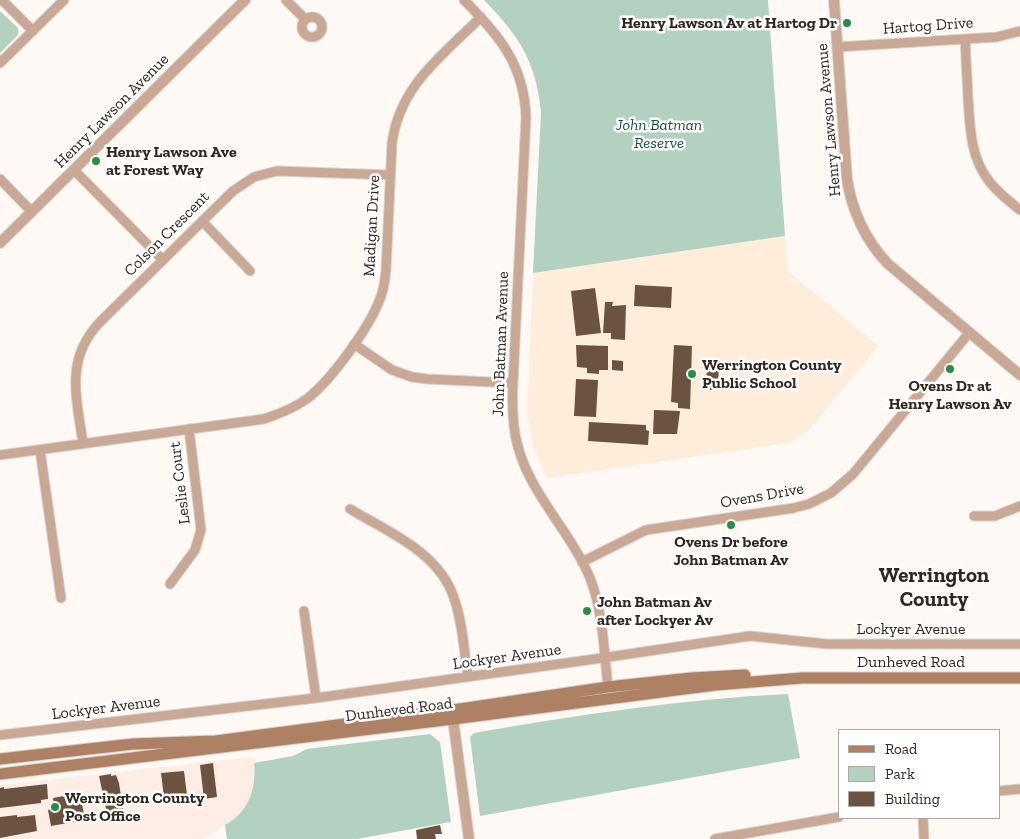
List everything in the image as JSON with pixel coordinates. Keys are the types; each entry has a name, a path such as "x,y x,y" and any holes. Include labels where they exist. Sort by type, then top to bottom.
{"main road":[{"name":"Dunheved Road","path":"0,759 103,747 216,741 467,708 608,687 720,676 782,675 802,678"},
{"name":"Dunheved Road","path":"0,774 715,685 802,678 1020,678"},
{"path":"588,701 608,687 635,694"},
{"path":"436,711 453,719 467,708"},
{"path":"72,751 89,763 103,747"}],"street":[{"path":"2,0 33,30"},
{"path":"0,63 64,0"},
{"name":"Henry Lawson Avenue","path":"0,243 245,0"},
{"path":"286,0 305,19"},
{"name":"John Batman Avenue","path":"464,0 500,38 513,61 521,81 525,103 513,383 512,413 514,430 525,466 589,576 595,594 608,687"},
{"name":"Henry Lawson Avenue","path":"834,0 847,179 860,224 873,246 887,263 1020,375"},
{"name":"Madigan Drive","path":"0,455 264,418 293,407 307,399 320,388 354,344 374,312 383,290 386,270 394,131 404,101 424,74 481,17"},
{"name":"Hartog Drive","path":"837,47 998,37 1020,31"},
{"path":"965,39 974,152 989,182 1020,210"},
{"path":"74,170 162,259"},
{"name":"Colson Crescent","path":"83,444 75,386 76,366 82,348 94,328 233,191 244,182 265,173 293,171 390,176"},
{"path":"0,179 32,212"},
{"path":"202,221 250,271"},
{"name":"Ovens Drive","path":"582,562 653,528 794,508 821,499 842,485 853,474 969,333"},
{"path":"354,344 392,370 412,377 513,383"},
{"name":"Leslie Court","path":"170,584 195,550 201,530 189,429"},
{"path":"40,450 61,598"},
{"path":"974,516 995,516 1020,506"},
{"path":"350,508 414,548 430,560 443,574 451,589 457,607 468,678"},
{"path":"304,611 316,698"},
{"name":"Lockyer Avenue","path":"0,735 468,678 750,636 827,644 1020,644"},
{"path":"453,719 469,839"},
{"path":"1000,791 1020,789"},
{"path":"715,839 838,816"},
{"path":"923,819 924,839"}],"shaded area":[{"name":"Werrington County Public School","path":"785,236 788,271 878,346 808,431 789,443 547,478 533,447 527,414 533,273"},
{"path":"254,757 256,776 247,804 232,821 203,839 0,839 0,785"}],"green space":[{"name":"John Batman Reserve","path":"484,0 768,0 785,236 533,273 541,112 539,94 524,50 507,26"},
{"path":"0,11 18,28 18,35 0,53"},
{"path":"788,694 800,758 480,816 470,737 474,733 630,709 748,696"},
{"path":"430,734 440,742 451,822 357,839 227,839 225,825 240,814 249,799 254,782 254,763 293,756 307,749"}],"building":[{"path":"635,285 672,287 671,308 634,306"},
{"path":"595,288 601,333 576,336 571,291"},
{"path":"605,302 613,302 612,306 626,305 625,340 611,339 611,333 603,333"},
{"path":"576,345 608,346 608,370 599,370 599,374 587,373 587,368 577,367"},
{"path":"674,345 692,346 690,409 678,408 678,403 671,402"},
{"path":"612,360 623,361 623,371 612,370"},
{"path":"707,362 719,362 718,390 706,390"},
{"path":"576,379 598,380 596,417 574,416"},
{"path":"654,410 680,411 677,434 653,434"},
{"path":"589,422 646,425 646,430 649,431 648,445 588,441"},
{"path":"213,763 217,797 204,799 200,765"},
{"path":"184,771 187,795 164,798 161,773"},
{"path":"111,774 111,776 116,775 119,783 124,816 108,818 99,776"},
{"path":"47,784 48,799 41,800 41,803 0,808 0,788"},
{"path":"80,793 85,820 51,826 48,810 52,809 53,798"},
{"path":"17,815 17,817 35,815 37,831 0,838 0,817"},
{"path":"440,825 442,834 435,834 436,839 417,839 416,830"}],"place":[{"name":"Henry Lawson Av at Hartog Dr","path":"847,23"},
{"name":"Henry Lawson Ave at Forest Way","path":"96,161"},
{"name":"Ovens Dr at Henry Lawson Av","path":"950,369"},
{"name":"Werrington County Public School","path":"692,374"},
{"name":"Ovens Dr before John Batman Av","path":"731,525"},
{"name":"John Batman Av after Lockyer Av","path":"587,611"},
{"name":"Werrington County Post Office","path":"55,807"}],"district":[{"name":"Werrington County","path":"934,588"}]}
